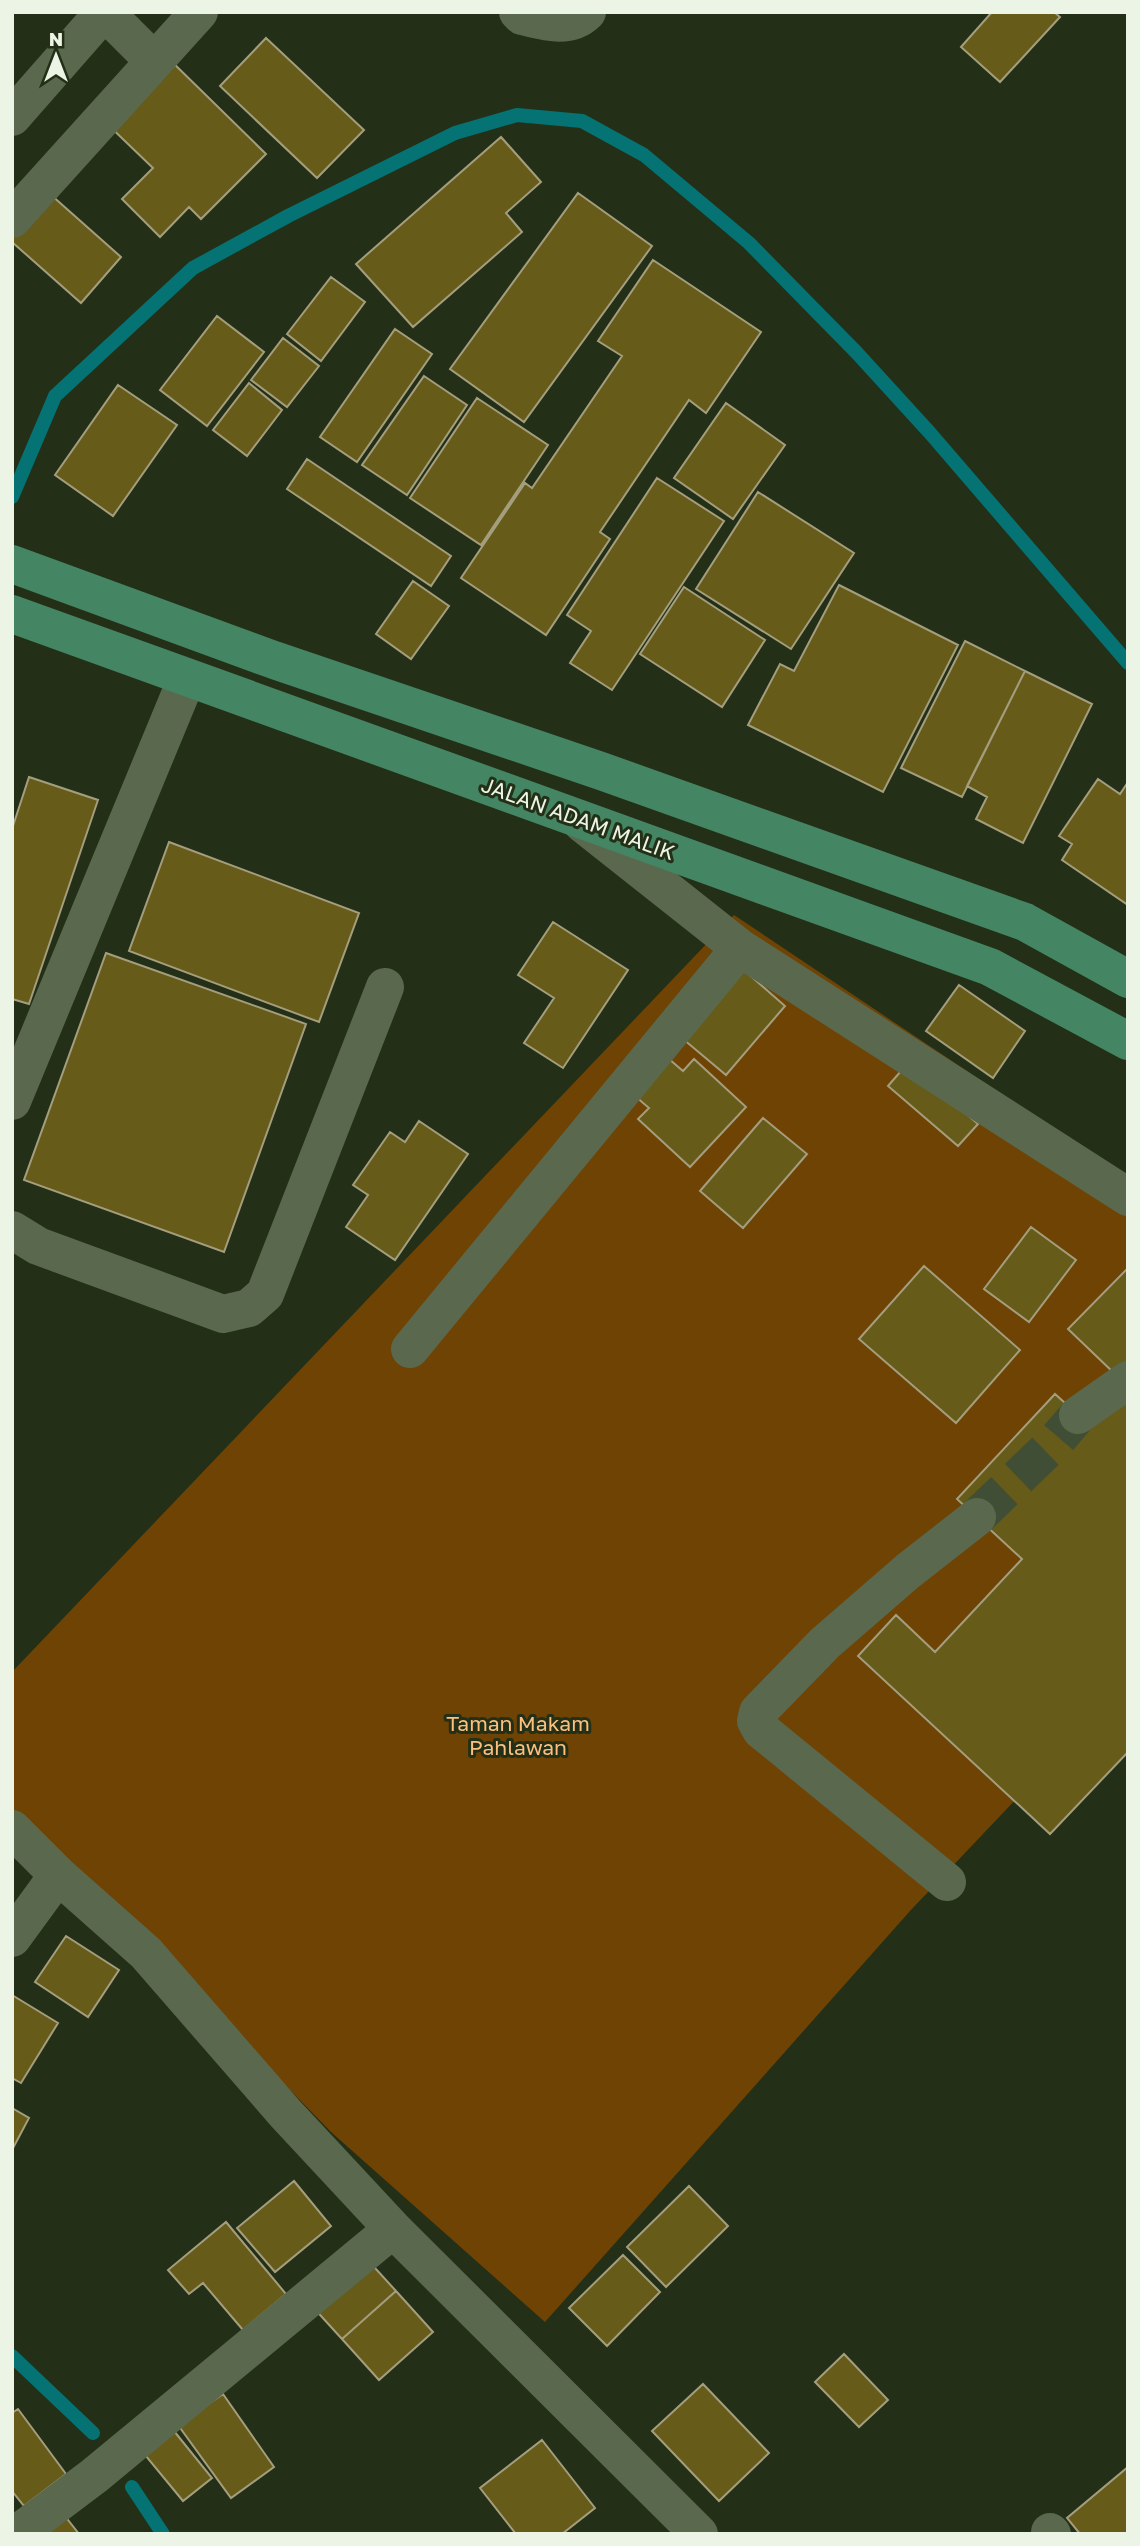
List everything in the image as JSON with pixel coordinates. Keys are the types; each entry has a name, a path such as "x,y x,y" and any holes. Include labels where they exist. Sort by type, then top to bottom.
{"main road":[{"path":"22,568 274,660 541,750 1025,922 1128,979"},
{"name":"JALAN ADAM MALIK","path":"16,616 990,967 1128,1041"},
{"path":"524,800 541,750"}],"street":[{"path":"12,117 104,12 155,61"},
{"path":"12,219 199,12"},
{"path":"517,12 522,16 558,24 583,16 587,12"},
{"path":"12,1101 187,678"},
{"path":"578,819 740,948 1128,1197"},
{"path":"410,1349 740,948"},
{"path":"12,1230 38,1246 223,1314 249,1308 265,1294 385,986"},
{"path":"1078,1415 1128,1380"},
{"path":"947,1882 761,1730 756,1721 758,1712 825,1643 908,1571 977,1517"},
{"path":"12,1829 58,1875 146,1954 285,2113 393,2229 699,2534"},
{"path":"12,1938 58,1875"},
{"path":"17,2534 94,2476 393,2229"}],"green space":[{"name":"Taman Makam Pahlawan","path":"734,915 1128,1179 1128,1681 910,1911 545,2322 331,2132 85,1880 12,1812 12,1672"}],"building":[{"path":"992,12 1054,12 1060,17 1000,82 961,47"},
{"path":"266,38 364,130 317,178 220,86"},
{"path":"166,56 266,154 201,219 189,207 160,237 122,199 153,168 103,120"},
{"path":"501,137 541,182 506,213 522,232 413,327 356,264"},
{"path":"578,193 652,246 524,422 450,369"},
{"path":"50,194 121,257 81,303 12,242 12,235"},
{"path":"653,260 761,332 706,413 689,400 600,532 610,539 546,635 461,578 525,483 532,488 622,356 598,341"},
{"path":"331,277 365,302 321,361 287,334"},
{"path":"217,316 264,352 207,426 160,390"},
{"path":"395,329 432,354 357,462 320,437"},
{"path":"283,338 319,366 287,407 251,380"},
{"path":"424,376 467,405 407,495 362,465"},
{"path":"249,383 282,410 247,456 213,430"},
{"path":"118,385 177,425 113,516 55,475"},
{"path":"477,398 548,445 481,545 410,498"},
{"path":"726,403 785,445 733,519 674,478"},
{"path":"307,459 451,556 431,586 287,489"},
{"path":"657,478 724,521 612,690 570,663 591,631 567,615"},
{"path":"758,492 854,553 791,649 696,589"},
{"path":"413,581 449,606 411,659 376,634"},
{"path":"839,585 958,645 883,792 748,725 780,664 794,671"},
{"path":"684,587 765,640 722,707 640,654"},
{"path":"965,641 1025,671 962,797 901,768"},
{"path":"1025,671 1092,704 1023,843 976,819 987,797 967,786"},
{"path":"29,777 98,800 29,1004 12,999 12,829"},
{"path":"1098,779 1120,794 1128,782 1128,905 1062,860 1072,844 1059,836"},
{"path":"169,842 359,913 319,1022 129,951"},
{"path":"553,922 628,970 563,1068 524,1043 554,998 518,975"},
{"path":"106,953 306,1024 224,1252 24,1180"},
{"path":"737,964 785,1006 726,1075 677,1034"},
{"path":"959,985 1025,1031 993,1078 926,1031"},
{"path":"669,1059 683,1071 694,1059 746,1107 690,1167 638,1119 649,1108 635,1096"},
{"path":"908,1063 978,1124 958,1146 888,1086"},
{"path":"763,1118 807,1154 743,1228 700,1191"},
{"path":"419,1121 468,1154 395,1260 346,1227 368,1195 353,1185 390,1132 405,1142"},
{"path":"1031,1227 1076,1260 1029,1322 984,1289"},
{"path":"924,1266 1020,1350 956,1423 859,1339"},
{"path":"1128,1268 1128,1361 1115,1374 1068,1329"},
{"path":"1128,1388 1128,1752 1050,1834 858,1656 896,1615 935,1652 1022,1559 957,1499 1055,1394 1088,1424"},
{"path":"66,1936 119,1970 88,2017 35,1982"},
{"path":"12,1995 58,2023 21,2083 12,2078"},
{"path":"12,2108 29,2118 12,2150"},
{"path":"294,2181 331,2226 275,2272 237,2228"},
{"path":"689,2186 728,2226 666,2287 627,2247"},
{"path":"226,2222 286,2294 243,2330 203,2283 189,2294 168,2270"},
{"path":"623,2255 660,2292 607,2346 569,2308"},
{"path":"365,2257 396,2291 342,2339 311,2305"},
{"path":"396,2291 433,2332 379,2380 342,2339"},
{"path":"844,2354 888,2400 859,2427 815,2382"},
{"path":"703,2384 769,2453 719,2501 652,2431"},
{"path":"223,2394 274,2467 231,2498 178,2425"},
{"path":"18,2409 66,2474 24,2506 12,2491 12,2413"},
{"path":"174,2431 212,2478 183,2501 145,2455"},
{"path":"542,2440 595,2508 562,2534 516,2534 480,2488"},
{"path":"1128,2467 1128,2534 1080,2534 1067,2518"},
{"path":"61,2511 79,2534 32,2534"}],"waterway":[{"path":"12,497 55,396 193,268 288,216 455,133 517,115 582,121 644,155 749,243 857,353 930,433 1128,663"},
{"path":"12,2356 93,2433"},
{"path":"132,2487 163,2534"}],"tunnel":[{"path":"977,1517 1054,1443 1078,1415"}]}
